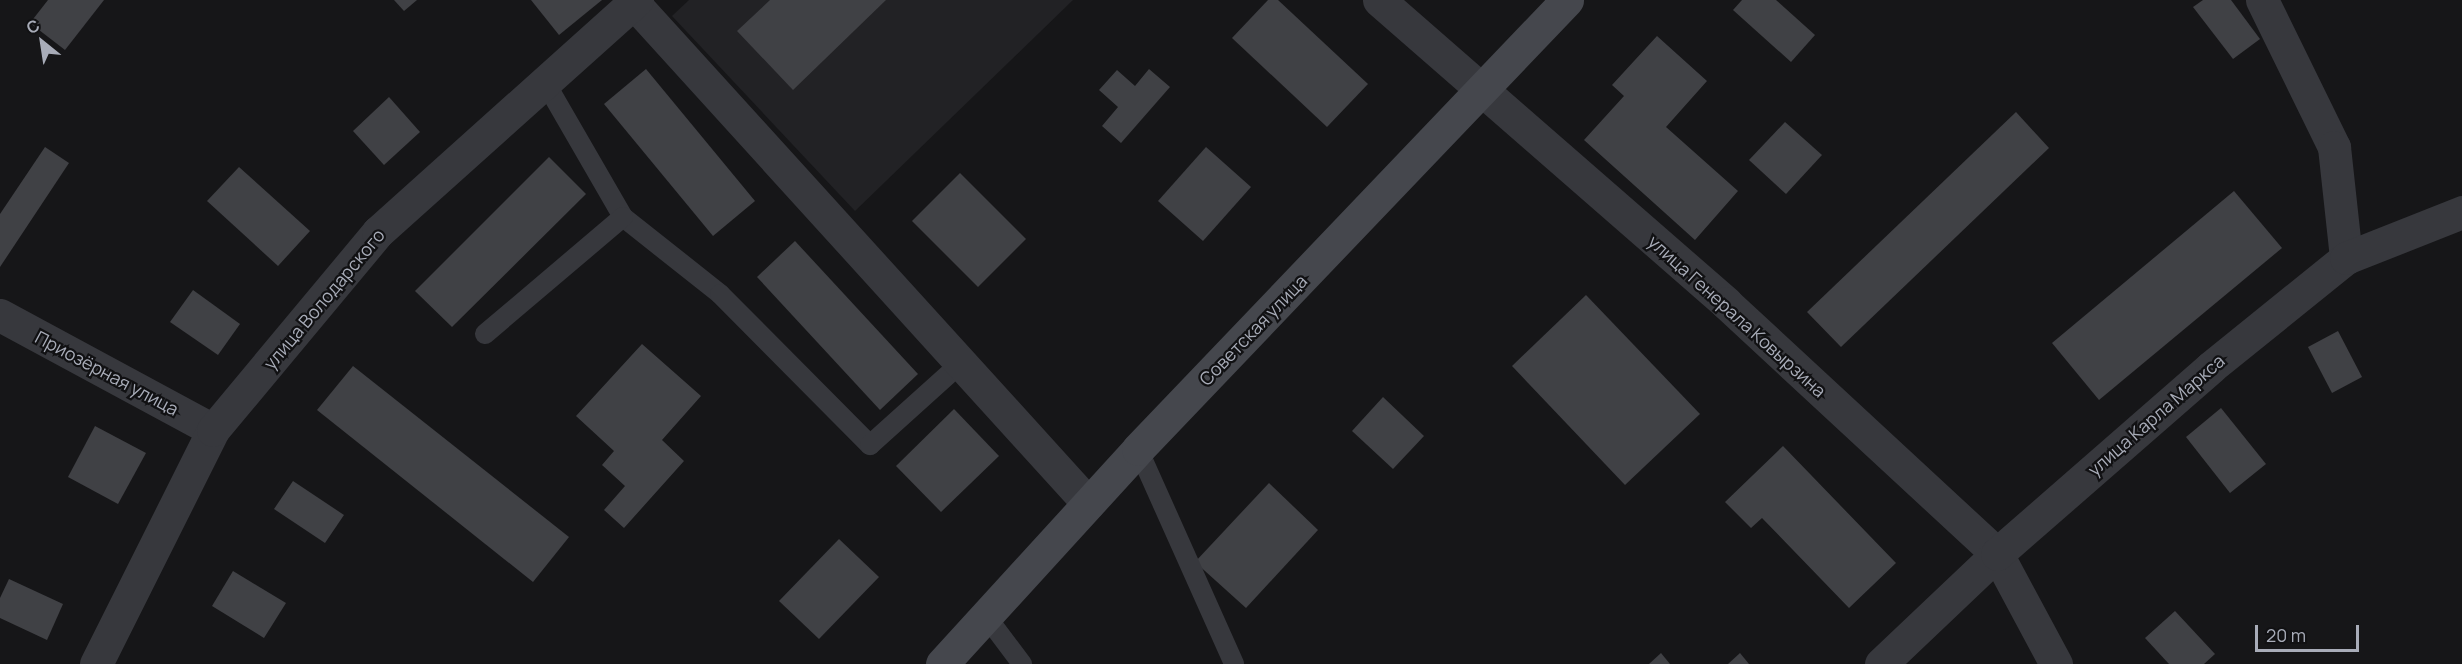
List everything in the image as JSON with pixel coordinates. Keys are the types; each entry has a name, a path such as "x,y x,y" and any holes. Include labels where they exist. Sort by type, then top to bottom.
{"street":[{"name":"улица Генерала Ковырзина","path":"1379,0 1726,303 1997,554 2056,664"},
{"name":"Советская улица","path":"942,664 1138,449 1482,92 1567,0"},
{"path":"2262,0 2334,147 2346,258"},
{"path":"634,1 1088,503"},
{"name":"улица Володарского","path":"96,664 213,430 378,232 634,1"},
{"name":"улица Карла Маркса","path":"1881,664 1997,554 2211,367 2346,258 2462,212"},
{"name":"Приозёрная улица","path":"0,315 213,430"}],"lane":[{"path":"545,82 624,217 720,294 870,445 961,363"},
{"path":"486,333 624,217"},
{"path":"1138,449 1234,664"},
{"path":"986,616 1022,664"}],"shaded area":[{"path":"689,0 1073,0 855,211 672,16"}],"building":[{"path":"48,0 104,0 65,50 30,23"},
{"path":"394,0 417,0 404,11"},
{"path":"531,0 602,0 559,35"},
{"path":"770,0 886,0 793,90 737,31"},
{"path":"1268,0 1278,0 1368,84 1327,127 1232,38"},
{"path":"1742,0 1776,0 1815,35 1791,62 1733,10"},
{"path":"2203,0 2231,0 2260,39 2233,59 2193,7"},
{"path":"1657,36 1707,81 1666,127 1738,191 1695,240 1584,140 1624,96 1612,85"},
{"path":"646,69 755,201 713,236 604,104"},
{"path":"1149,69 1170,87 1121,143 1102,126 1118,107 1099,90 1117,70 1135,86"},
{"path":"389,97 420,132 384,165 353,131"},
{"path":"2016,112 2049,148 1841,347 1807,312"},
{"path":"1785,122 1822,155 1786,194 1749,160"},
{"path":"45,147 69,163 0,267 0,214"},
{"path":"1206,147 1251,187 1203,241 1158,201"},
{"path":"549,157 586,194 452,327 415,291"},
{"path":"239,167 310,231 278,266 207,201"},
{"path":"960,173 1026,239 978,287 912,221"},
{"path":"2234,191 2282,248 2099,400 2052,343"},
{"path":"795,241 918,374 880,410 757,277"},
{"path":"193,290 240,324 218,355 170,322"},
{"path":"1586,295 1700,414 1625,485 1512,366"},
{"path":"2338,331 2362,377 2332,393 2308,347"},
{"path":"642,344 701,396 662,440 684,461 624,528 604,510 625,486 602,465 614,451 576,416"},
{"path":"353,366 569,537 533,582 317,410"},
{"path":"1383,397 1424,436 1393,469 1352,431"},
{"path":"2221,408 2266,464 2230,493 2186,437"},
{"path":"954,409 999,456 941,512 896,466"},
{"path":"95,426 146,453 118,504 68,477"},
{"path":"1783,446 1896,563 1849,608 1762,518 1751,528 1725,502"},
{"path":"293,481 344,515 325,543 274,509"},
{"path":"1269,483 1318,530 1246,608 1195,562"},
{"path":"839,539 879,577 819,639 779,601"},
{"path":"233,571 286,603 264,638 212,606"},
{"path":"9,579 63,604 47,640 0,618 0,598"},
{"path":"2175,611 2215,654 2204,664 2169,664 2145,638"},
{"path":"1661,653 1670,664 1649,664"},
{"path":"1740,653 1749,664 1728,664"}]}
